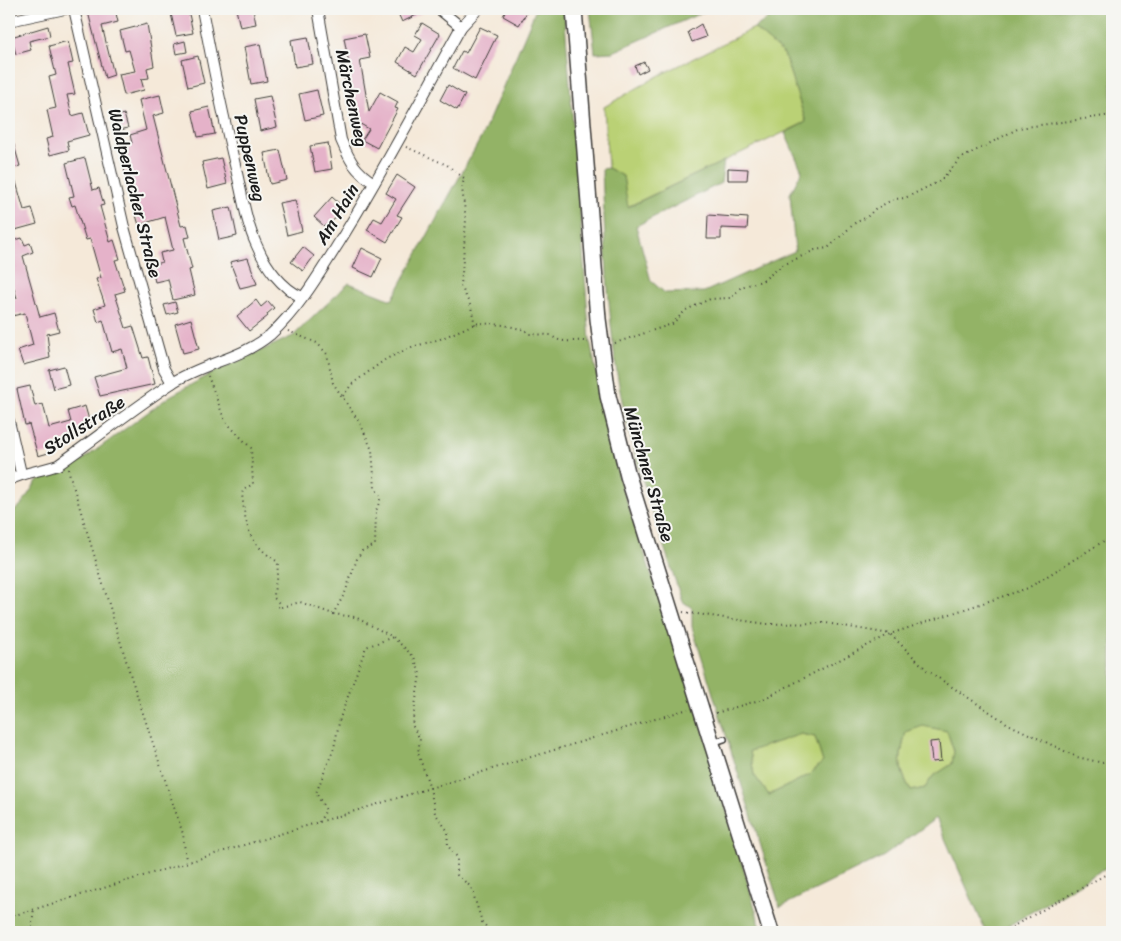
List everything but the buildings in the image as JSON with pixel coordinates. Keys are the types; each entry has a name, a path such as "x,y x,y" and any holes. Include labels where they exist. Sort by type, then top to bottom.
{"main road":[{"name":"Münchner Straße","path":"576,14 600,346 630,475 718,741 771,932"}],"street":[{"path":"9,21 65,9"},
{"name":"Waldperlacher Straße","path":"74,9 124,227 164,369 172,383"},
{"name":"Puppenweg","path":"202,9 220,99 247,215 257,246 274,274 295,294 302,297"},
{"name":"Märchenweg","path":"318,9 341,140 348,158 359,173 374,183"},
{"path":"439,9 461,27"},
{"name":"Am Hain","path":"172,383 239,354 269,336 281,324 324,265 398,142 461,27 478,9"},
{"name":"Stollstraße","path":"9,480 21,473 39,471 58,465 172,383"},
{"path":"9,421 21,473"}],"path":[{"path":"343,396 352,384 386,359 412,347 440,339 475,324 504,325 525,330 529,334 551,335 555,339 569,342 583,340 600,346 621,343 672,324 686,310 710,300 731,298 741,287 762,281 783,265 815,250 828,248 855,222 867,217 875,209 894,199 904,198 940,181 960,160 1019,128 1112,115"},
{"path":"398,142 447,165 464,178 466,220 461,286 471,307 475,324"},
{"path":"281,324 285,330 301,338 310,339 327,354 333,383 361,425 372,450 375,488 381,497 376,511 375,545 362,551 357,559 345,593 333,614"},
{"path":"204,368 215,389 225,421 251,448 253,484 243,490 242,494 245,521 254,542 278,562 278,578 274,586 274,598 279,603 278,608 300,602 333,614 355,617 393,637 414,656 420,674 412,725 420,739 418,753 430,788 435,813 447,830 448,846 457,858 457,874 471,887 482,922 491,932"},
{"path":"66,460 132,680 183,834 186,862"},
{"path":"713,704 716,713 763,699 890,634 1028,588 1112,536"},
{"path":"683,612 686,621"},
{"path":"686,612 767,624 826,623 890,634 928,671 1008,724 1077,757 1112,765"},
{"path":"319,822 326,810 316,793 334,748 340,718 366,647 393,637"},
{"path":"9,917 693,706"},
{"path":"1003,932 1112,870"},
{"path":"31,932 34,908"}],"green space":[{"path":"536,9 564,9 590,341 619,478 701,722 762,932 9,932 9,516 21,505 37,481 77,464 170,396 220,369 293,336 349,283 392,300 483,134"},
{"path":"590,9 710,9 613,52 595,53"},
{"path":"769,9 1112,9 1112,864 998,932 986,932 936,818 884,856 780,907 692,627 692,608 682,601 645,489 629,432 617,374 611,323 602,169 608,168 623,176 628,207 724,161 721,183 636,226 651,281 665,293 704,292 795,251 790,194 802,171 785,133 806,122 784,54 754,28 772,16","holes":["923,726 947,731 954,751 952,764 932,777 925,788 911,791 901,769 902,750 906,732","801,734 815,737 823,762 809,775 769,795 754,775 750,751"]},
{"path":"754,28 784,54 806,122 627,207 623,176 608,168 604,107 658,76"},
{"path":"923,725 947,731 954,752 952,764 932,777 925,788 911,791 901,768 902,750 906,732"},
{"path":"801,734 815,737 823,762 809,775 769,795 754,775 750,751"}]}
